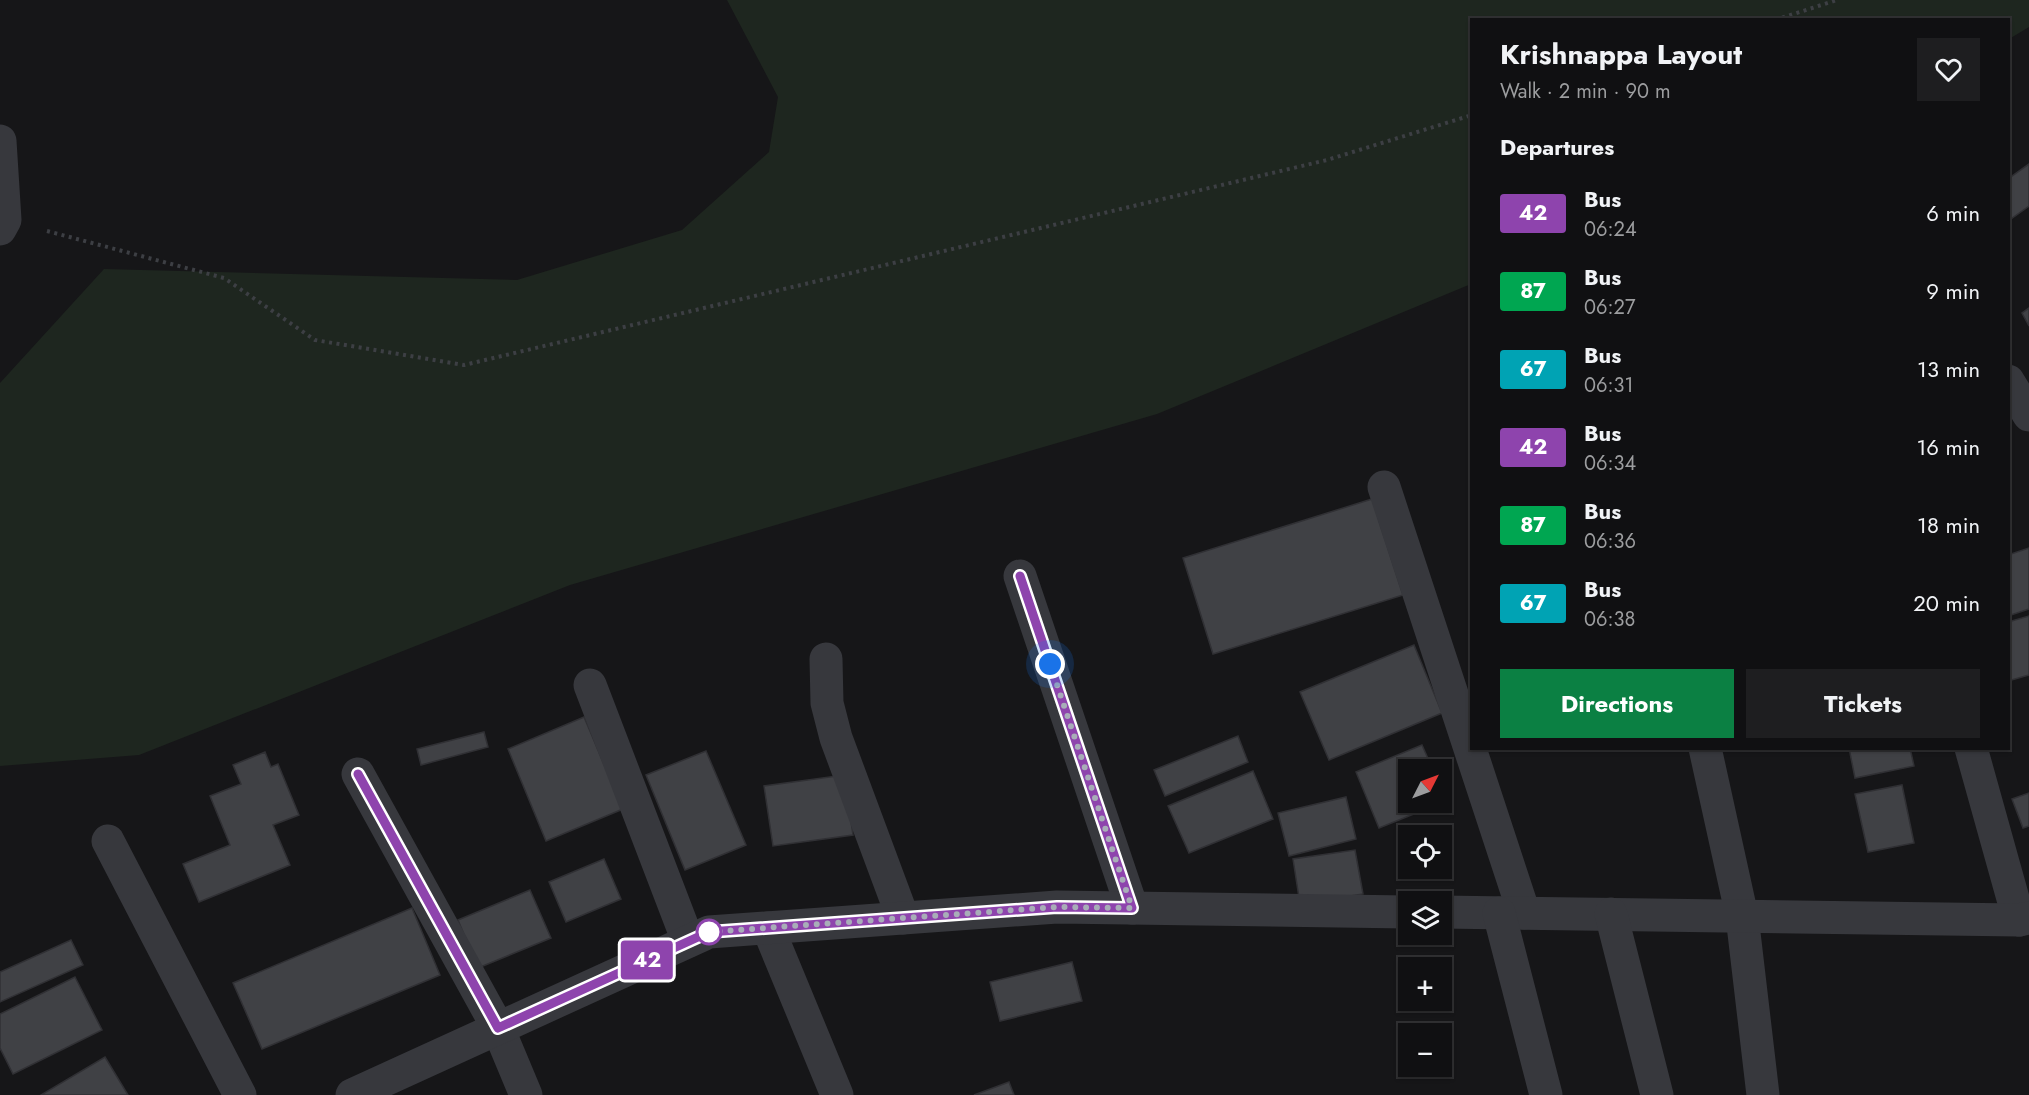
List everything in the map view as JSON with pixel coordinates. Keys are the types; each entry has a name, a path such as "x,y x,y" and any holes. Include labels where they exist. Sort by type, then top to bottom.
{"street":[{"path":"0,141 3,224"},
{"path":"2010,384 2029,415"},
{"path":"1384,486 1511,913 1546,1095"},
{"path":"1020,576 1132,908"},
{"path":"826,659 827,703 836,738 903,918"},
{"path":"590,685 688,941"},
{"path":"1704,750 1742,916 1764,1095"},
{"path":"1452,912 2024,919 1972,750"},
{"path":"358,774 498,1028 526,1095"},
{"path":"108,841 240,1095"},
{"path":"352,1095 709,932 1057,907 1398,912"},
{"path":"1611,914 1657,1095"},
{"path":"768,928 837,1095"}],"path":[{"path":"1781,18 1837,0"},
{"path":"3,224 224,278 315,340 464,365 1327,160 1470,116"}],"shaded area":[{"path":"727,0 2029,0 2029,27 2010,38 2010,18 1470,18 1470,284 1157,414 570,585 139,755 0,766 0,383 104,269 517,280 682,230 769,152 778,97"}],"building":[{"path":"2029,164 2029,206 2010,220 2010,178"},
{"path":"2029,308 2029,326 2022,313"},
{"path":"1372,499 1403,595 1213,654 1183,558"},
{"path":"2029,548 2029,609 2010,615 2010,554"},
{"path":"2029,616 2029,675 2010,680 2010,621"},
{"path":"1414,645 1442,713 1329,760 1300,692"},
{"path":"584,717 623,809 546,841 508,749"},
{"path":"484,732 488,747 421,765 417,749"},
{"path":"1238,736 1248,762 1165,796 1154,770"},
{"path":"1422,745 1428,759 1398,759 1398,813 1416,813 1379,828 1356,772"},
{"path":"1849,750 1910,750 1914,766 1855,778"},
{"path":"706,751 746,845 685,870 646,775"},
{"path":"265,752 271,767 278,764 299,815 273,825 290,865 199,902 183,864 230,845 210,796 241,784 233,765"},
{"path":"1253,771 1273,819 1189,853 1168,806"},
{"path":"844,775 853,835 773,846 764,786"},
{"path":"1902,785 1914,843 1868,852 1855,794"},
{"path":"2029,793 2029,826 2023,828 2012,799"},
{"path":"1346,797 1356,839 1289,856 1278,813"},
{"path":"1355,850 1363,894 1300,904 1293,859"},
{"path":"604,859 621,899 566,922 549,882"},
{"path":"530,890 551,938 478,968 458,920"},
{"path":"412,908 440,975 262,1049 233,983"},
{"path":"71,940 83,965 0,1002 0,972"},
{"path":"1072,962 1082,1001 1000,1021 990,982"},
{"path":"75,977 102,1030 13,1074 0,1048 0,1014"},
{"path":"105,1057 128,1095 41,1095"},
{"path":"1009,1082 1014,1095 974,1095"}],"bus line":[{"name":"42","path":"358,774 498,1028 709,932 1057,907 1132,908 1020,576"}],"route":[{"path":"709,932 1057,907 1132,908 1050,664"}]}
